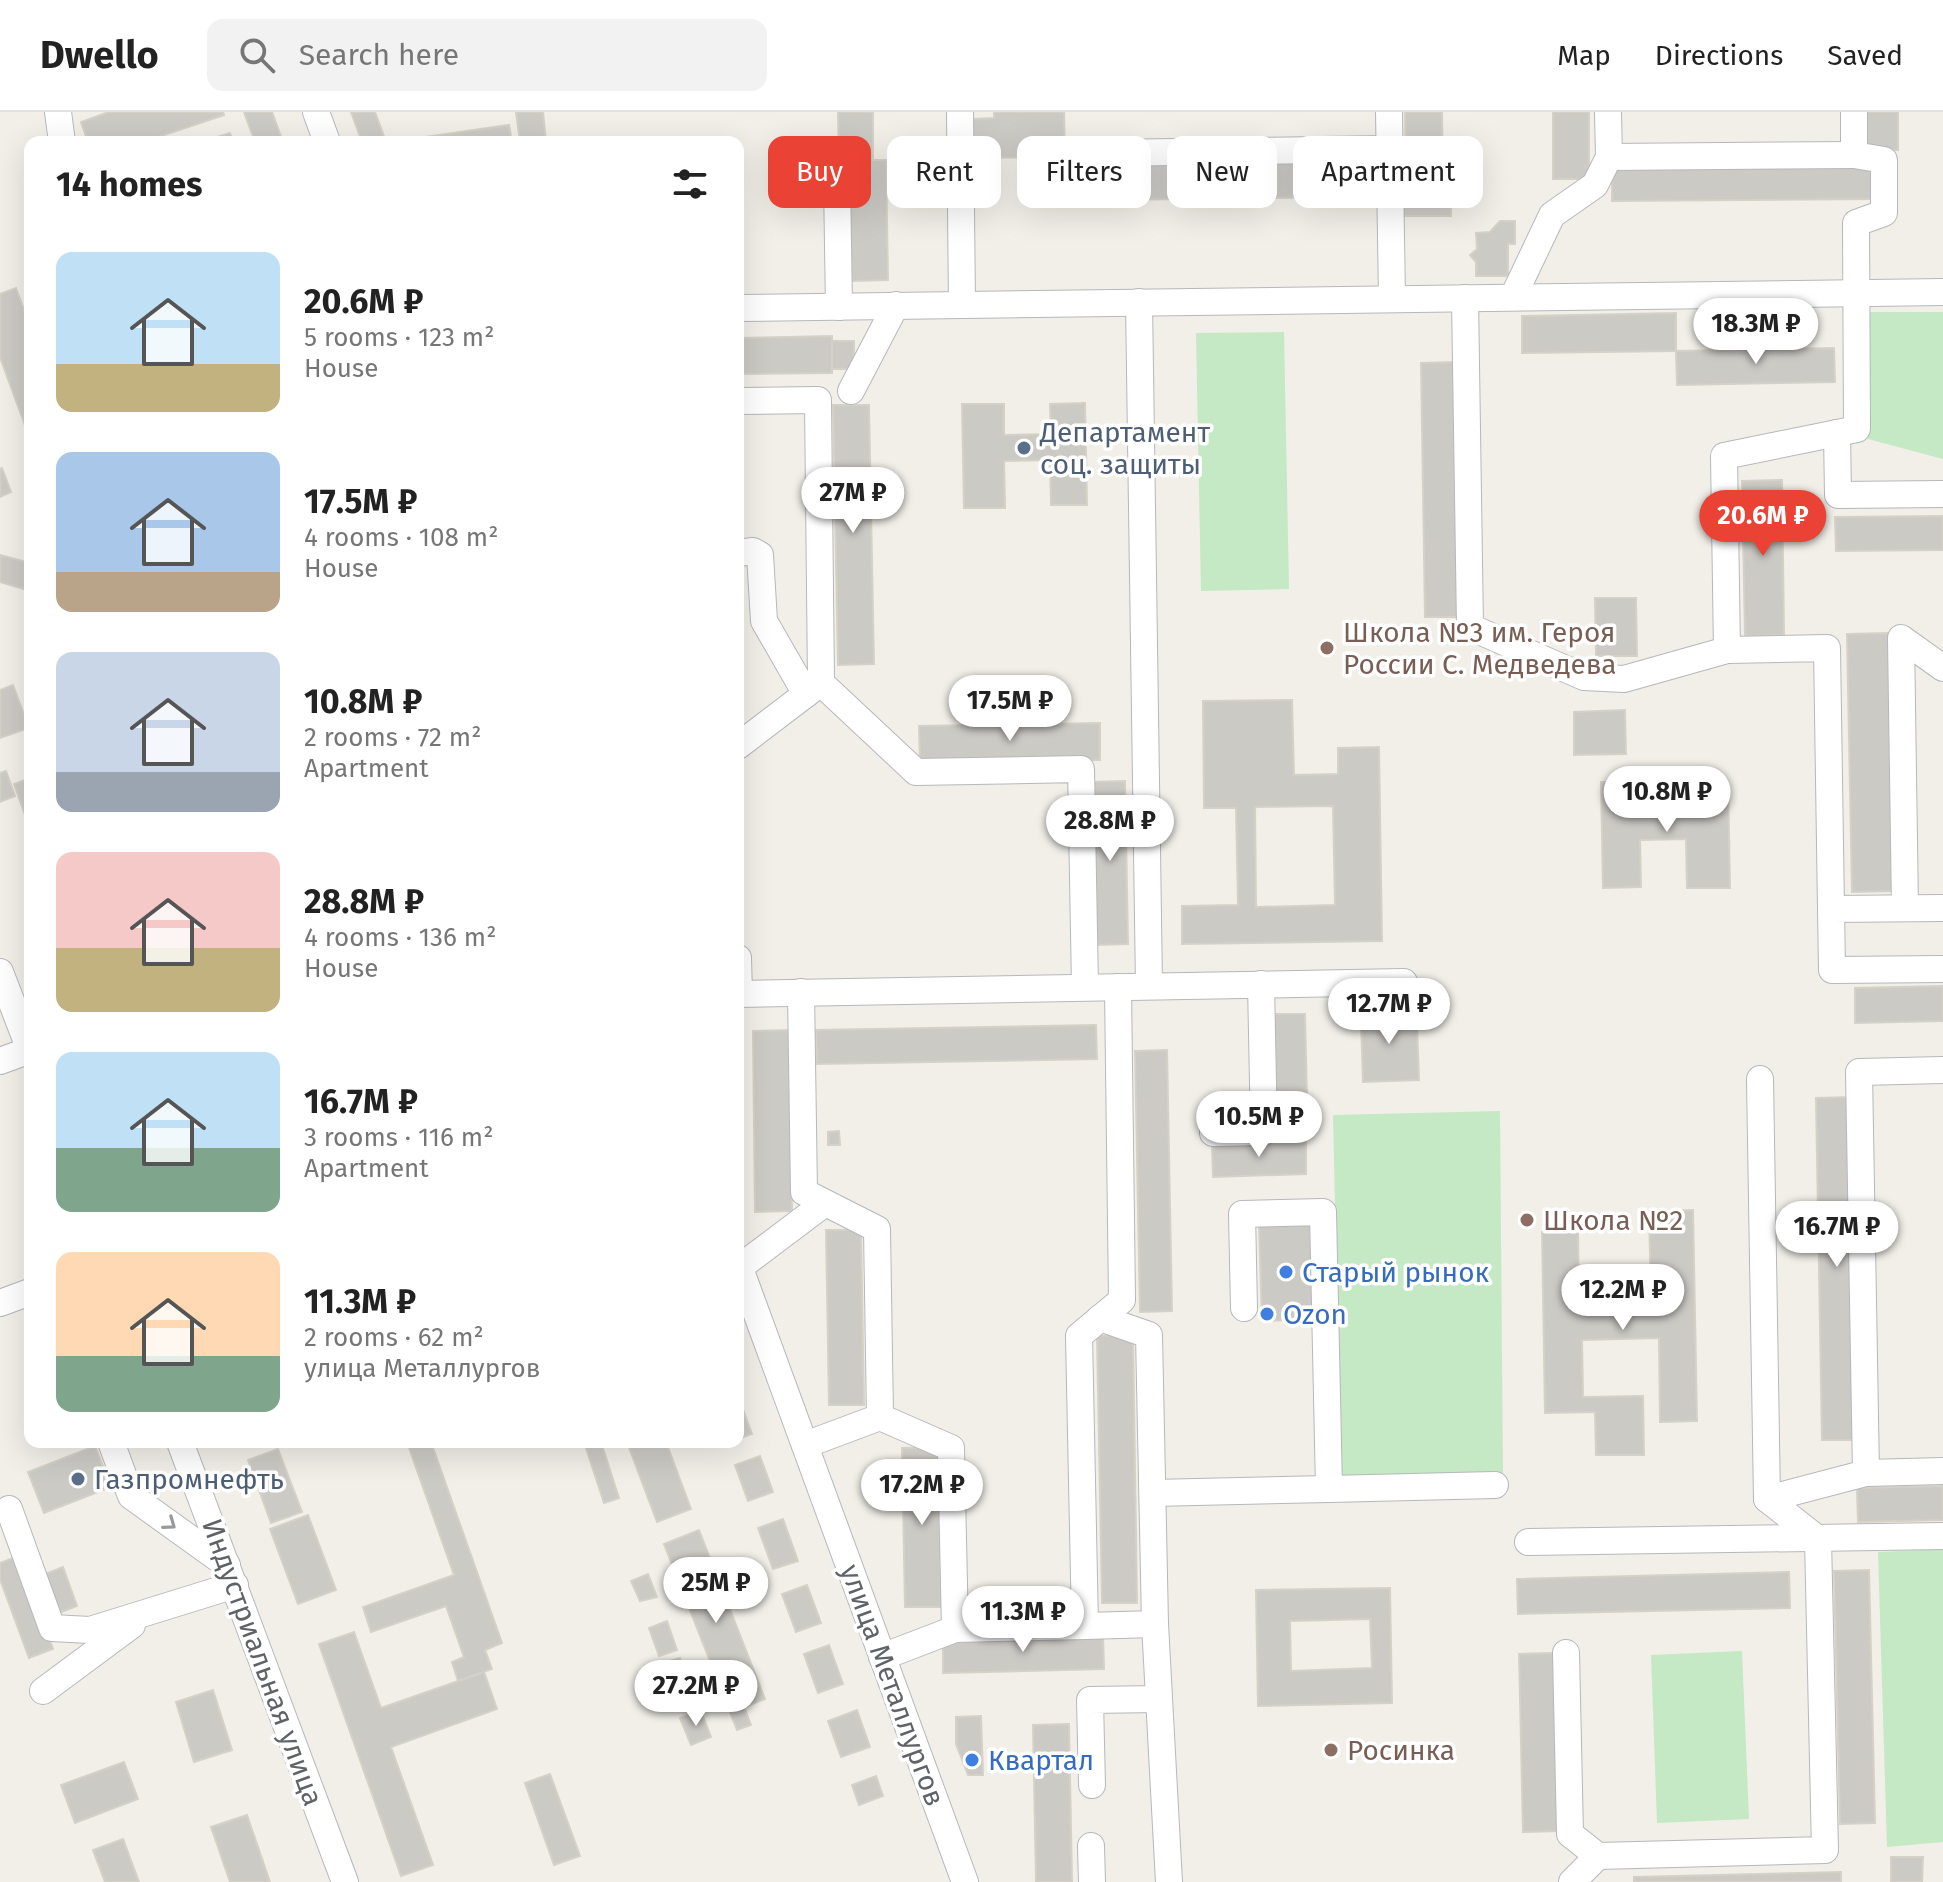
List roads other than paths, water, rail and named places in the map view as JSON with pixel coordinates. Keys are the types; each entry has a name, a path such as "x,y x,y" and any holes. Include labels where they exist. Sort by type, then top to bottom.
{"street":[{"path":"58,112 61,136"},
{"path":"316,112 325,136"},
{"path":"960,112 962,305"},
{"path":"1389,112 1390,136"},
{"path":"1513,297 1552,215 1595,185 1609,157 1608,112"},
{"path":"1854,112 1854,155"},
{"path":"1151,152 1293,150"},
{"path":"1609,157 1854,155 1884,160 1884,213 1856,223 1857,429 1724,456 1727,650"},
{"path":"837,208 839,307"},
{"path":"1391,208 1392,299"},
{"path":"744,308 1943,292"},
{"path":"1465,298 1470,627 1584,677 1624,679 1727,650 1827,648 1832,970 1943,969"},
{"path":"1139,302 1149,986"},
{"path":"851,391 896,305"},
{"path":"744,401 818,400 813,689"},
{"path":"1837,433 1838,495 1943,494"},
{"path":"744,552 753,551 763,561 764,621 813,689 916,772 1081,769 1085,987"},
{"path":"1905,908 1901,638 1943,668"},
{"path":"744,741 813,689"},
{"path":"1831,909 1943,908"},
{"path":"0,972 24,1034"},
{"path":"744,994 1404,982"},
{"path":"1213,1133 1264,1132 1261,984"},
{"path":"1085,1626 1079,1336 1122,1300 1118,987"},
{"path":"801,992 804,1192 877,1229 880,1417"},
{"path":"0,1061 24,1052"},
{"path":"1866,1473 1859,1072 1943,1070"},
{"path":"1760,1079 1767,1499"},
{"path":"744,1261 825,1203"},
{"path":"1244,1308 1242,1214 1323,1212 1329,1489"},
{"name":"улица Металлургов","path":"744,1279 965,1882"},
{"path":"0,1303 24,1294"},
{"path":"1100,1318 1149,1335 1155,1624 1169,1882"},
{"path":"805,1445 880,1417 951,1448 955,1629"},
{"path":"9,1509 52,1628 90,1630 152,1611 231,1575 131,1496 113,1448"},
{"name":"Индустриальная улица","path":"182,1448 345,1882"},
{"path":"1767,1499 1866,1473 1943,1471"},
{"path":"1153,1493 1495,1485"},
{"path":"1767,1499 1818,1539"},
{"path":"1528,1542 1943,1536"},
{"path":"1566,1653 1570,1834 1598,1856 1825,1850 1818,1539"},
{"path":"43,1691 152,1611"},
{"path":"882,1657 955,1629 1155,1624"},
{"path":"1092,1785 1090,1700 1158,1699"},
{"path":"1091,1846 1092,1882"},
{"path":"1572,1882 1598,1856"}],"place":[{"name":"Департамент соц. защиты","path":"1024,448"},
{"name":"Школа №3 им. Героя России С. Медведева","path":"1327,648"},
{"name":"Школа №2","path":"1527,1220"},
{"name":"Старый рынок","path":"1286,1272"},
{"name":"Ozon","path":"1267,1314"},
{"name":"Газпромнефть","path":"78,1479"},
{"name":"Росинка","path":"1331,1750"},
{"name":"Квартал","path":"972,1760"}]}
